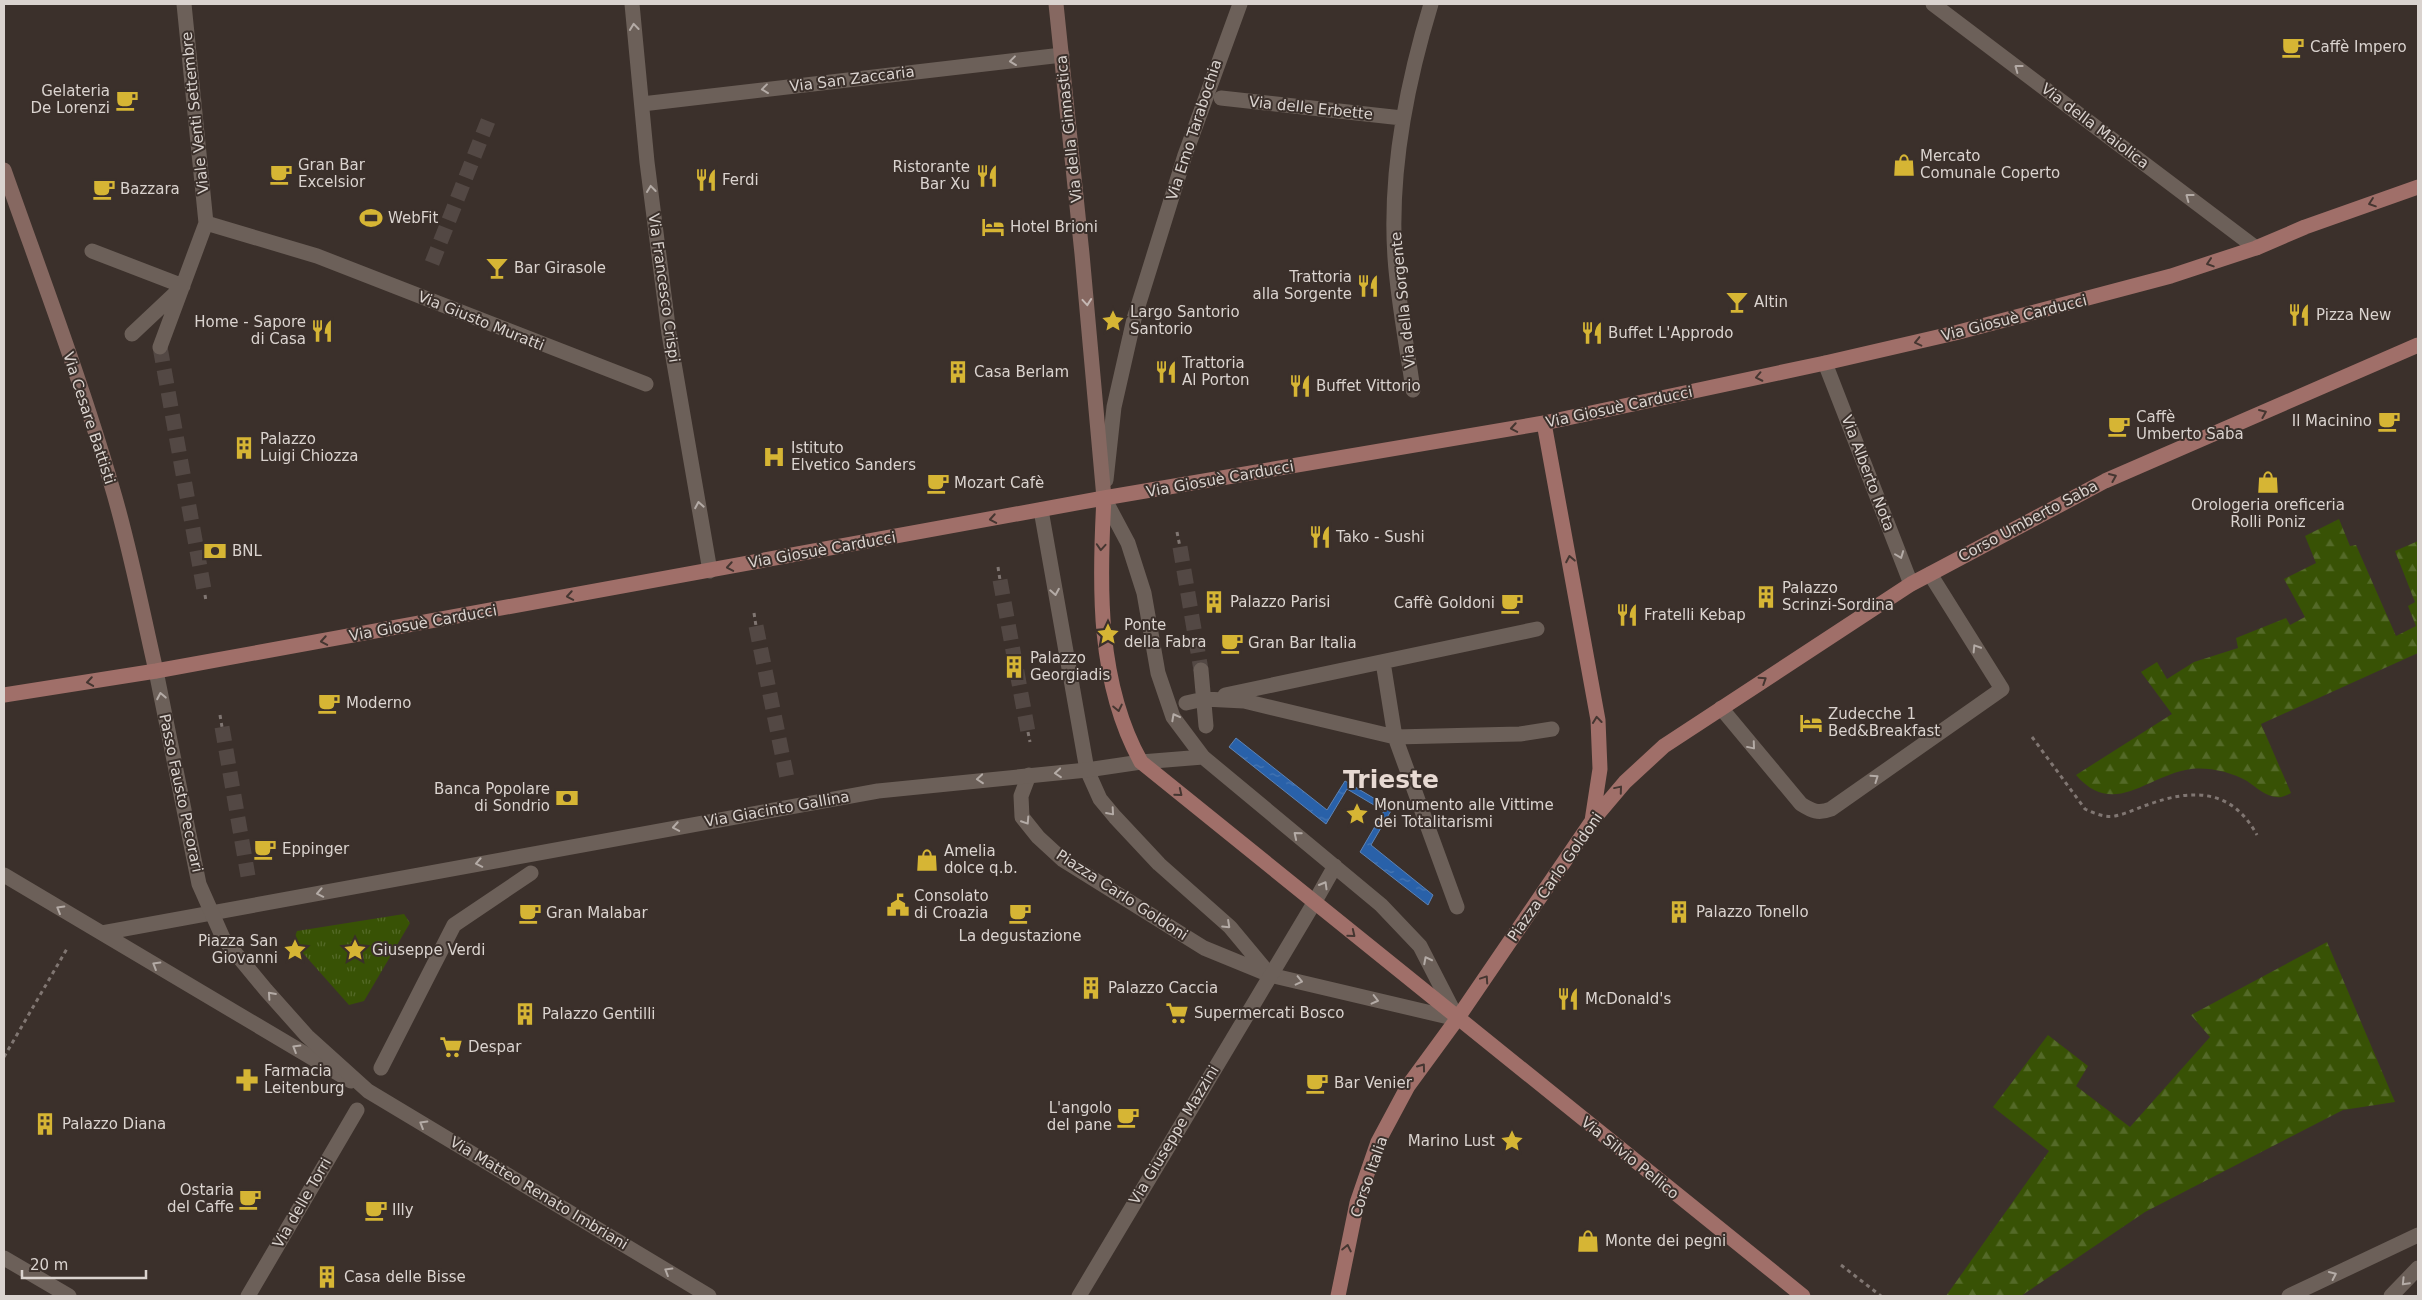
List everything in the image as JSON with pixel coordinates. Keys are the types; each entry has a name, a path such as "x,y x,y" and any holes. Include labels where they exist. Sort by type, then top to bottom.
{"main road":[{"name":"Via della Ginnastica","path":"1056,4 1082,254 1104,498"},
{"name":"Via Cesare Battisti","path":"4,170 56,316 112,486 128,545 156,672"},
{"name":"Via Giosuè Carducci","path":"4,695 156,672 1104,498 1544,423 1955,334 2084,301 2171,276 2256,248 2305,226 2418,187"},
{"name":"Corso Umberto Saba","path":"1664,746 1911,584 2105,481 2418,345"},
{"path":"1544,423 1598,720 1600,769 1592,820"},
{"path":"1104,498 1100,556 1102,623 1119,713 1128,739 1141,762 1457,1019"},
{"name":"Piazza Carlo Goldoni","path":"1457,1019 1592,820 1625,782 1664,746"},
{"name":"Corso Italia","path":"1338,1296 1358,1203 1378,1142 1408,1086 1457,1019"},
{"name":"Via Silvio Pellico","path":"1457,1019 1803,1296"}],"street":[{"name":"Viale Venti Settembre","path":"184,4 206,223"},
{"name":"Via Francesco Crispi","path":"632,4 669,334 710,571"},
{"name":"Via Emo Tarabochia","path":"1104,498 1114,408 1134,319 1185,155 1240,4"},
{"name":"Via della Sorgente","path":"1413,390 1395,259 1394,207 1402,118 1414,60 1431,4"},
{"name":"Via della Maiolica","path":"1933,4 2256,248"},
{"name":"Via San Zaccaria","path":"642,104 1062,55"},
{"name":"Via delle Erbette","path":"1221,98 1402,118"},
{"name":"Via Giusto Muratti","path":"206,223 317,256 646,384"},
{"path":"160,347 206,223"},
{"path":"92,251 183,286"},
{"path":"132,334 183,286"},
{"name":"Via Alberto Nota","path":"1825,363 1911,584"},
{"path":"1104,498 1128,543 1144,592 1158,673 1173,717 1203,757 1381,905 1420,946 1457,1019"},
{"path":"1041,510 1087,770 1100,799 1159,864 1230,927 1270,975 1335,866"},
{"path":"1721,708 1801,804 1812,811 1821,812 1831,808 2002,689 1930,574"},
{"path":"1186,703 1537,630"},
{"path":"1383,662 1395,737 1457,907"},
{"path":"1201,670 1206,726"},
{"name":"Passo Fausto Pecorari","path":"156,672 199,884 211,914"},
{"path":"1204,700 1244,701 1395,737 1520,734 1552,729"},
{"path":"1029,775 1203,757"},
{"name":"Via Giacinto Gallina","path":"211,914 527,854 878,791 1029,775"},
{"name":"Piazza Carlo Goldoni","path":"1029,775 1022,796 1022,817 1038,837 1063,860 1204,948 1270,975 1457,1019"},
{"path":"381,1068 454,925 531,873"},
{"path":"4,876 368,1091"},
{"path":"102,933 211,914 223,938 266,990 307,1036 368,1091"},
{"name":"Via Giuseppe Mazzini","path":"1079,1296 1270,975"},
{"name":"Via Matteo Renato Imbriani","path":"368,1091 709,1296"},
{"name":"Via delle Torri","path":"248,1296 356,1110"},
{"path":"2289,1296 2418,1235"},
{"path":"4,1258 69,1296"},
{"path":"2391,1296 2418,1268"}],"path":[{"path":"1177,532 1180,548"},
{"path":"998,566 1000,580"},
{"path":"204,595 206,601"},
{"path":"754,613 756,626"},
{"path":"220,715 222,727"},
{"path":"1028,732 1030,742"},
{"path":"2032,737 2085,809 2097,815 2114,816 2178,795 2203,794 2235,806 2248,819 2257,835"},
{"path":"4,1057 70,942"},
{"path":"1841,1265 1881,1296"}],"green space":[{"path":"2339,519 2350,546 2356,545 2396,636 2416,626 2408,606 2415,602 2395,551 2418,541 2418,653 2261,724 2291,793 2281,797 2273,797 2234,775 2205,769 2191,769 2175,773 2131,791 2117,794 2104,793 2090,788 2076,775 2172,714 2141,672 2157,662 2167,679 2194,662 2238,648 2236,638 2286,618 2290,625 2305,617 2284,579 2316,563 2305,536"},
{"path":"404,914 410,923 364,1001 349,1005 293,942 297,931"},
{"path":"2327,942 2395,1102 2343,1110 2145,1212 2021,1296 1946,1296 2049,1151 1993,1107 2048,1035 2088,1066 2076,1086 2130,1127 2210,1037 2191,1015"}],"water":[{"path":"1236,738 1327,810 1345,781 1392,809 1371,845 1433,895 1428,905 1360,852 1384,811 1347,789 1326,824 1229,747"}],"tunnel":[{"path":"432,263 488,121"},
{"path":"160,347 205,595"},
{"path":"1180,547 1201,670"},
{"path":"1000,580 1028,732"},
{"path":"756,626 787,778"},
{"path":"222,727 248,876"}],"place":[{"name":"Caffè Impero","path":"2293,47"},
{"name":"Gelateria De Lorenzi","path":"127,100"},
{"name":"Mercato Comunale Coperto","path":"1904,165"},
{"name":"Gran Bar Excelsior","path":"281,174"},
{"name":"Ristorante Bar Xu","path":"987,176"},
{"name":"Ferdi","path":"706,180"},
{"name":"Bazzara","path":"104,189"},
{"name":"WebFit","path":"371,218"},
{"name":"Hotel Brioni","path":"993,227"},
{"name":"Bar Girasole","path":"497,268"},
{"name":"Trattoria alla Sorgente","path":"1368,286"},
{"name":"Altin","path":"1737,302"},
{"name":"Pizza New","path":"2299,315"},
{"name":"Largo Santorio Santorio","path":"1113,321"},
{"name":"Home - Sapore di Casa","path":"322,331"},
{"name":"Buffet L'Approdo","path":"1592,333"},
{"name":"Casa Berlam","path":"958,372"},
{"name":"Trattoria Al Porton","path":"1166,372"},
{"name":"Buffet Vittorio","path":"1300,386"},
{"name":"Il Macinino","path":"2389,421"},
{"name":"Caffè Umberto Saba","path":"2119,426"},
{"name":"Palazzo Luigi Chiozza","path":"244,448"},
{"name":"Istituto Elvetico Sanders","path":"774,457"},
{"name":"Orologeria oreficeria Rolli Poniz","path":"2268,482"},
{"name":"Mozart Cafè","path":"938,483"},
{"name":"Tako - Sushi","path":"1320,537"},
{"name":"BNL","path":"215,551"},
{"name":"Palazzo Scrinzi-Sordina","path":"1766,597"},
{"name":"Palazzo Parisi","path":"1214,602"},
{"name":"Caffè Goldoni","path":"1512,603"},
{"name":"Fratelli Kebap","path":"1627,615"},
{"name":"Ponte della Fabra","path":"1108,634"},
{"name":"Gran Bar Italia","path":"1232,643"},
{"name":"Palazzo Georgiadis","path":"1014,667"},
{"name":"Moderno","path":"329,703"},
{"name":"Zudecche 1 Bed&Breakfast","path":"1811,723"},
{"name":"Banca Popolare di Sondrio","path":"567,798"},
{"name":"Monumento alle Vittime dei Totalitarismi","path":"1357,814"},
{"name":"Eppinger","path":"265,849"},
{"name":"Amelia dolce q.b.","path":"927,860"},
{"name":"Consolato di Croazia","path":"898,905"},
{"name":"Palazzo Tonello","path":"1679,912"},
{"name":"Gran Malabar","path":"530,913"},
{"name":"La degustazione","path":"1020,913"},
{"name":"Piazza San Giovanni","path":"295,950"},
{"name":"Giuseppe Verdi","path":"355,950"},
{"name":"Palazzo Caccia","path":"1091,988"},
{"name":"McDonald's","path":"1568,999"},
{"name":"Supermercati Bosco","path":"1177,1013"},
{"name":"Palazzo Gentilli","path":"525,1014"},
{"name":"Despar","path":"451,1047"},
{"name":"Farmacia Leitenburg","path":"247,1080"},
{"name":"Bar Venier","path":"1317,1083"},
{"name":"L'angolo del pane","path":"1128,1117"},
{"name":"Palazzo Diana","path":"45,1124"},
{"name":"Marino Lust","path":"1512,1141"},
{"name":"Ostaria del Caffe","path":"250,1199"},
{"name":"Illy","path":"376,1210"},
{"name":"Monte dei pegni","path":"1588,1241"},
{"name":"Casa delle Bisse","path":"327,1277"}],"district":[{"name":"Trieste","path":"1391,779"}]}
